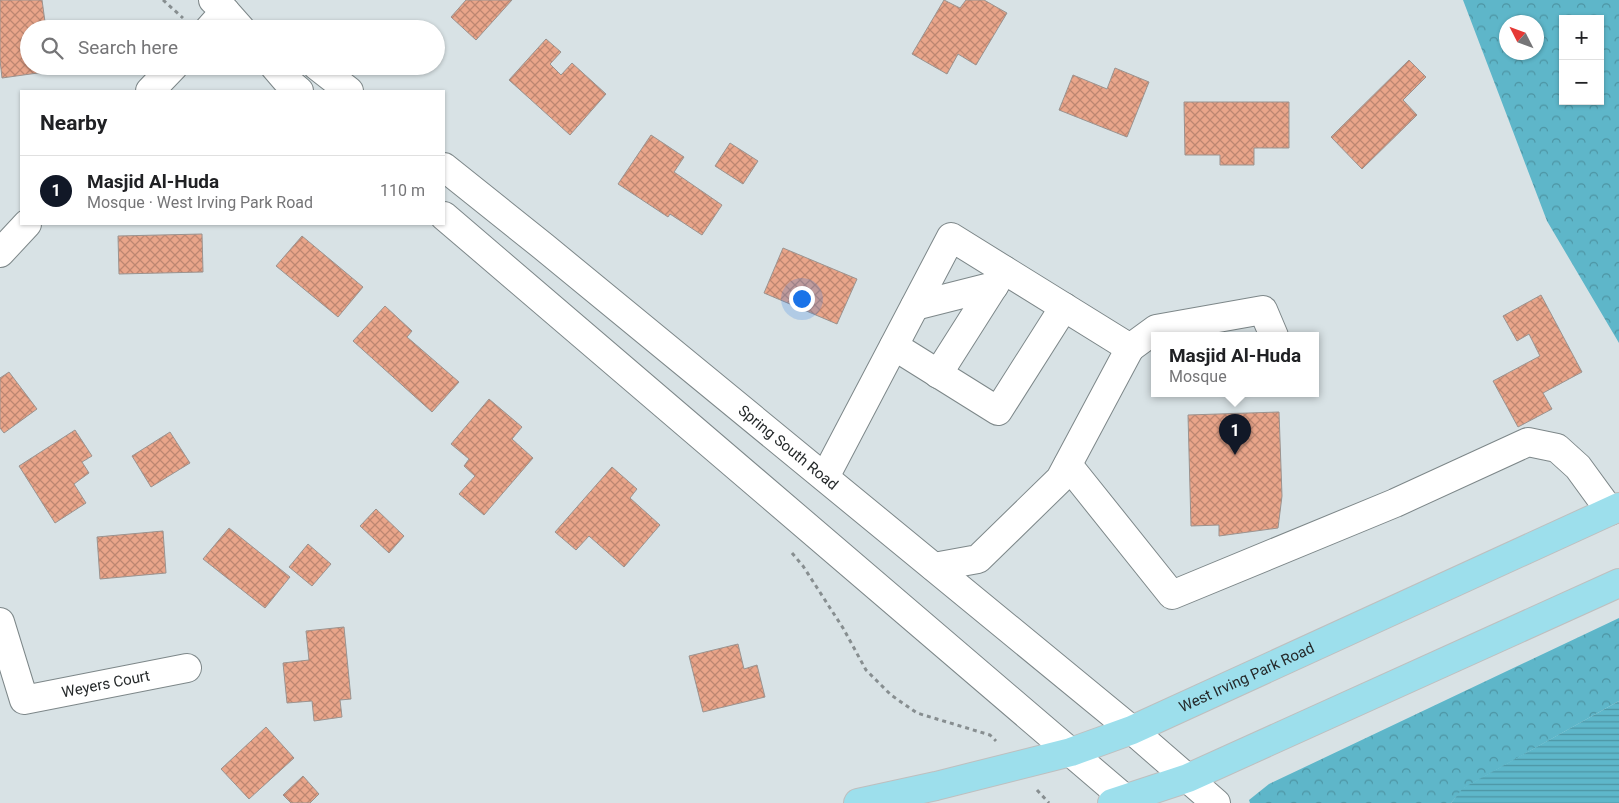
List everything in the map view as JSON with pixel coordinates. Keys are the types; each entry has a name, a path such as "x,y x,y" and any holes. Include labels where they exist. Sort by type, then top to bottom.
{"main road":[{"name":"West Irving Park Road","path":"858,803 1071,752 1132,730 1615,509"},
{"path":"1122,802 1188,778 1619,583"}],"street":[{"path":"151,90 165,75"},
{"path":"282,75 298,90"},
{"path":"329,75 348,90"},
{"name":"Spring South Road","path":"445,168 978,603 1132,730 1216,803"},
{"path":"445,217 1071,752 1122,802"},
{"path":"0,252 26,225"},
{"path":"825,477 951,237 999,278 1064,307 1130,348"},
{"path":"915,306 999,278"},
{"path":"938,374 999,278"},
{"path":"894,346 998,411 1064,307"},
{"path":"1152,332 1156,329 1263,310 1272,332"},
{"path":"934,567 978,559 1060,479 1130,348 1151,333"},
{"path":"1068,465 1172,595 1395,503 1528,442 1558,448 1578,467 1615,509"},
{"path":"978,559 978,603"},
{"name":"Weyers Court","path":"0,622 24,700 187,668"}],"path":[{"path":"163,0 215,18"},
{"path":"788,548 803,566 843,628 866,670 891,695 917,713 990,735"}],"green space":[{"path":"1463,0 1619,0 1619,343 1547,221"},
{"path":"1619,618 1619,701 1464,788 1451,803 1250,803 1249,800 1269,784"}],"shaded area":[{"path":"1619,701 1619,803 1451,803 1463,788"}],"building":[{"path":"0,0 42,0 45,20 20,20 20,75 23,75 2,78 0,60"},
{"path":"466,0 512,0 476,40 451,17"},
{"path":"944,0 960,8 966,0 984,0 1007,13 976,65 958,54 947,74 912,54"},
{"path":"546,39 561,52 550,64 561,75 572,63 606,94 570,135 509,80"},
{"path":"1409,60 1426,77 1403,100 1417,115 1362,169 1331,137"},
{"path":"1115,68 1149,82 1127,137 1059,110 1073,75 1107,89"},
{"path":"1184,102 1289,102 1289,148 1254,148 1254,165 1220,165 1220,155 1185,155"},
{"path":"651,135 684,157 674,172 722,205 702,235 670,214 668,217 618,184"},
{"path":"730,143 758,161 743,184 715,166"},
{"path":"202,234 203,272 119,274 118,236"},
{"path":"302,236 363,287 338,317 276,266"},
{"path":"783,248 857,279 837,324 764,293"},
{"path":"1541,295 1582,372 1543,393 1552,409 1518,427 1493,381 1540,356 1529,334 1517,341 1503,316"},
{"path":"385,306 412,331 407,337 459,382 432,412 353,341"},
{"path":"9,372 37,409 4,433 0,428 0,378"},
{"path":"489,399 522,427 512,439 533,458 484,515 459,494 475,476 464,466 469,459 451,444"},
{"path":"1279,412 1282,496 1278,528 1219,536 1219,525 1191,526 1188,415"},
{"path":"75,430 92,456 82,462 89,473 74,484 86,503 55,523 19,466"},
{"path":"170,432 190,463 151,487 132,456"},
{"path":"612,467 637,489 630,498 660,525 624,567 589,536 576,550 555,532"},
{"path":"376,509 404,536 389,553 360,526"},
{"path":"229,528 290,577 265,608 203,559"},
{"path":"163,531 166,573 100,579 97,537"},
{"path":"308,544 331,564 312,586 289,567"},
{"path":"344,627 351,699 340,700 342,717 314,721 312,701 287,703 283,663 309,660 306,631"},
{"path":"738,644 744,669 757,665 765,697 703,712 689,656"},
{"path":"266,727 294,758 249,799 221,769"},
{"path":"303,776 319,794 310,803 291,803 283,795"}],"place":[{"name":"Masjid Al-Huda","path":"1235,455"}]}
